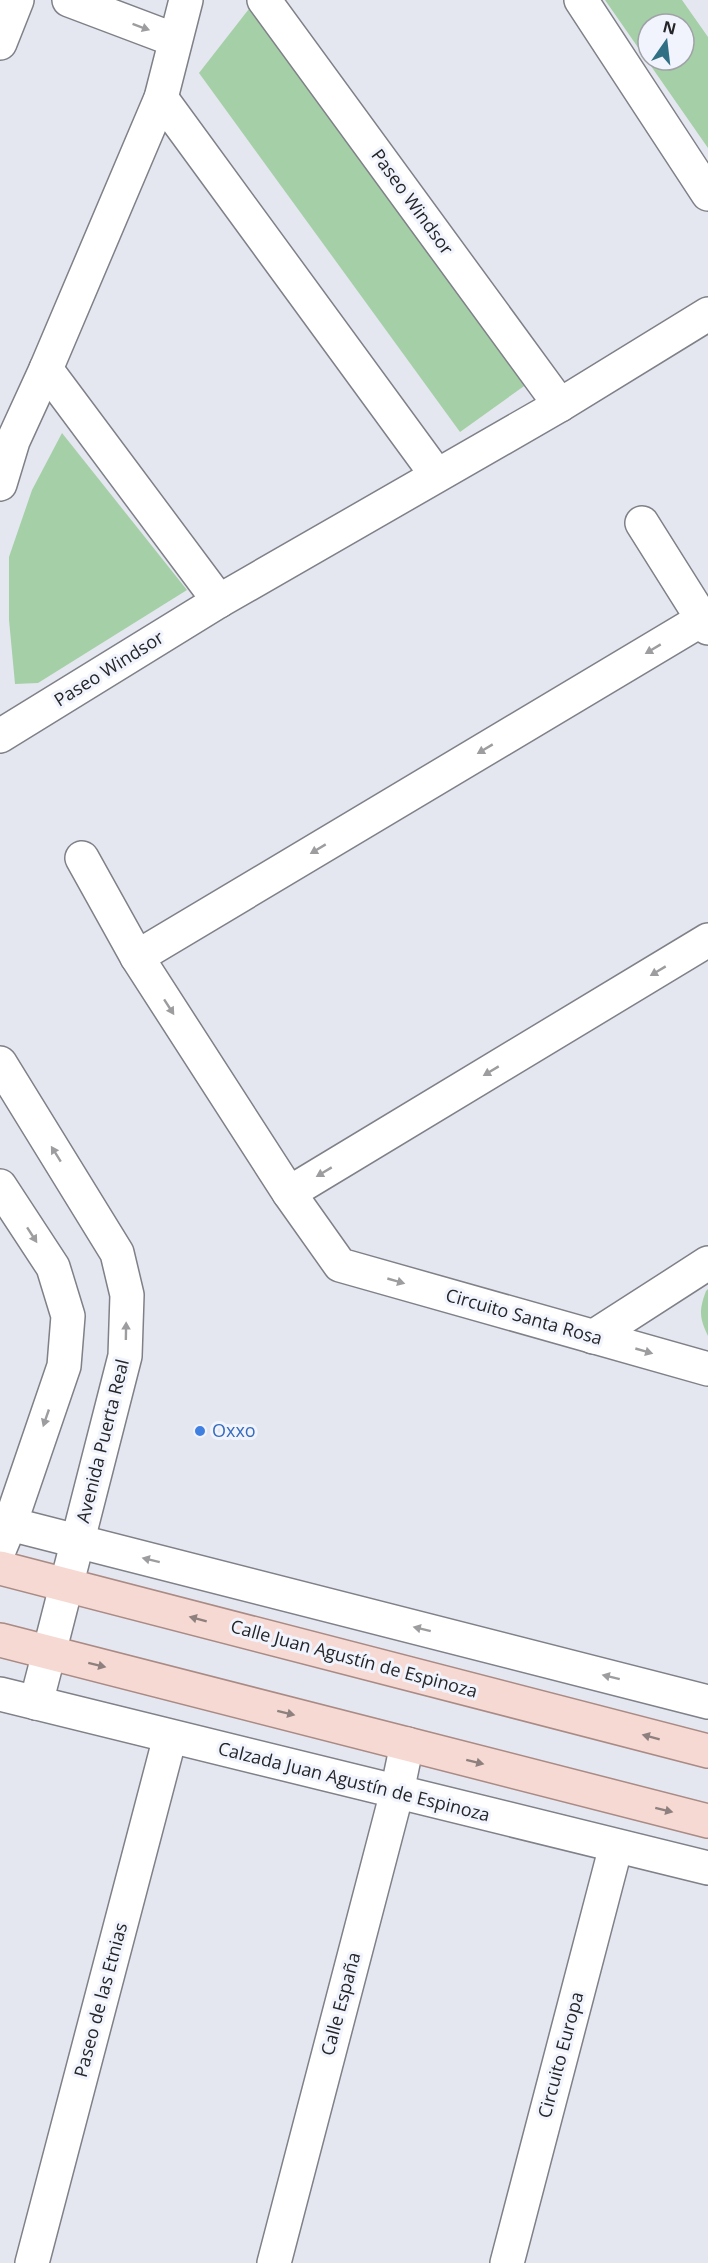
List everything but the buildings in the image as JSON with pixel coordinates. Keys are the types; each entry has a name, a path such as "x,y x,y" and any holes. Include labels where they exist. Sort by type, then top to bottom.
{"main road":[{"name":"Calle Juan Agustín de Espinoza","path":"0,1568 708,1751"},
{"path":"0,1640 708,1821"}],"street":[{"path":"0,43 17,0"},
{"path":"69,0 175,39"},
{"path":"0,484 13,441 161,98 186,0"},
{"name":"Paseo Windsor","path":"264,0 560,405"},
{"path":"581,0 708,194"},
{"path":"161,98 436,474"},
{"name":"Paseo Windsor","path":"0,736 219,601 436,474 560,405 708,314"},
{"path":"46,369 219,601"},
{"path":"137,957 705,623 642,523"},
{"path":"82,858 137,957 289,1193 708,940"},
{"name":"Avenida Puerta Real","path":"0,1063 117,1253 127,1295 126,1356 36,1703"},
{"path":"0,1186 53,1268 68,1316 64,1366 5,1536 78,1541 708,1702"},
{"name":"Circuito Santa Rosa","path":"289,1193 340,1265 708,1369"},
{"path":"593,1337 708,1263"},
{"name":"Calzada Juan Agustín de Espinoza","path":"0,1694 708,1868"},
{"name":"Paseo de las Etnias","path":"32,2263 170,1737"},
{"name":"Calle España","path":"274,2263 397,1792 407,1744"},
{"name":"Circuito Europa","path":"507,2263 616,1846"}],"green space":[{"path":"605,0 682,0 690,12 636,12 636,45"},
{"path":"252,5 527,384 460,432 199,73"},
{"path":"696,20 708,37 708,148 655,72 696,72"},
{"path":"62,433 187,590 38,683 15,684 9,620 9,557 32,490"},
{"path":"708,1289 708,1336 703,1324 701,1309"}],"place":[{"name":"Oxxo","path":"200,1431"}]}
